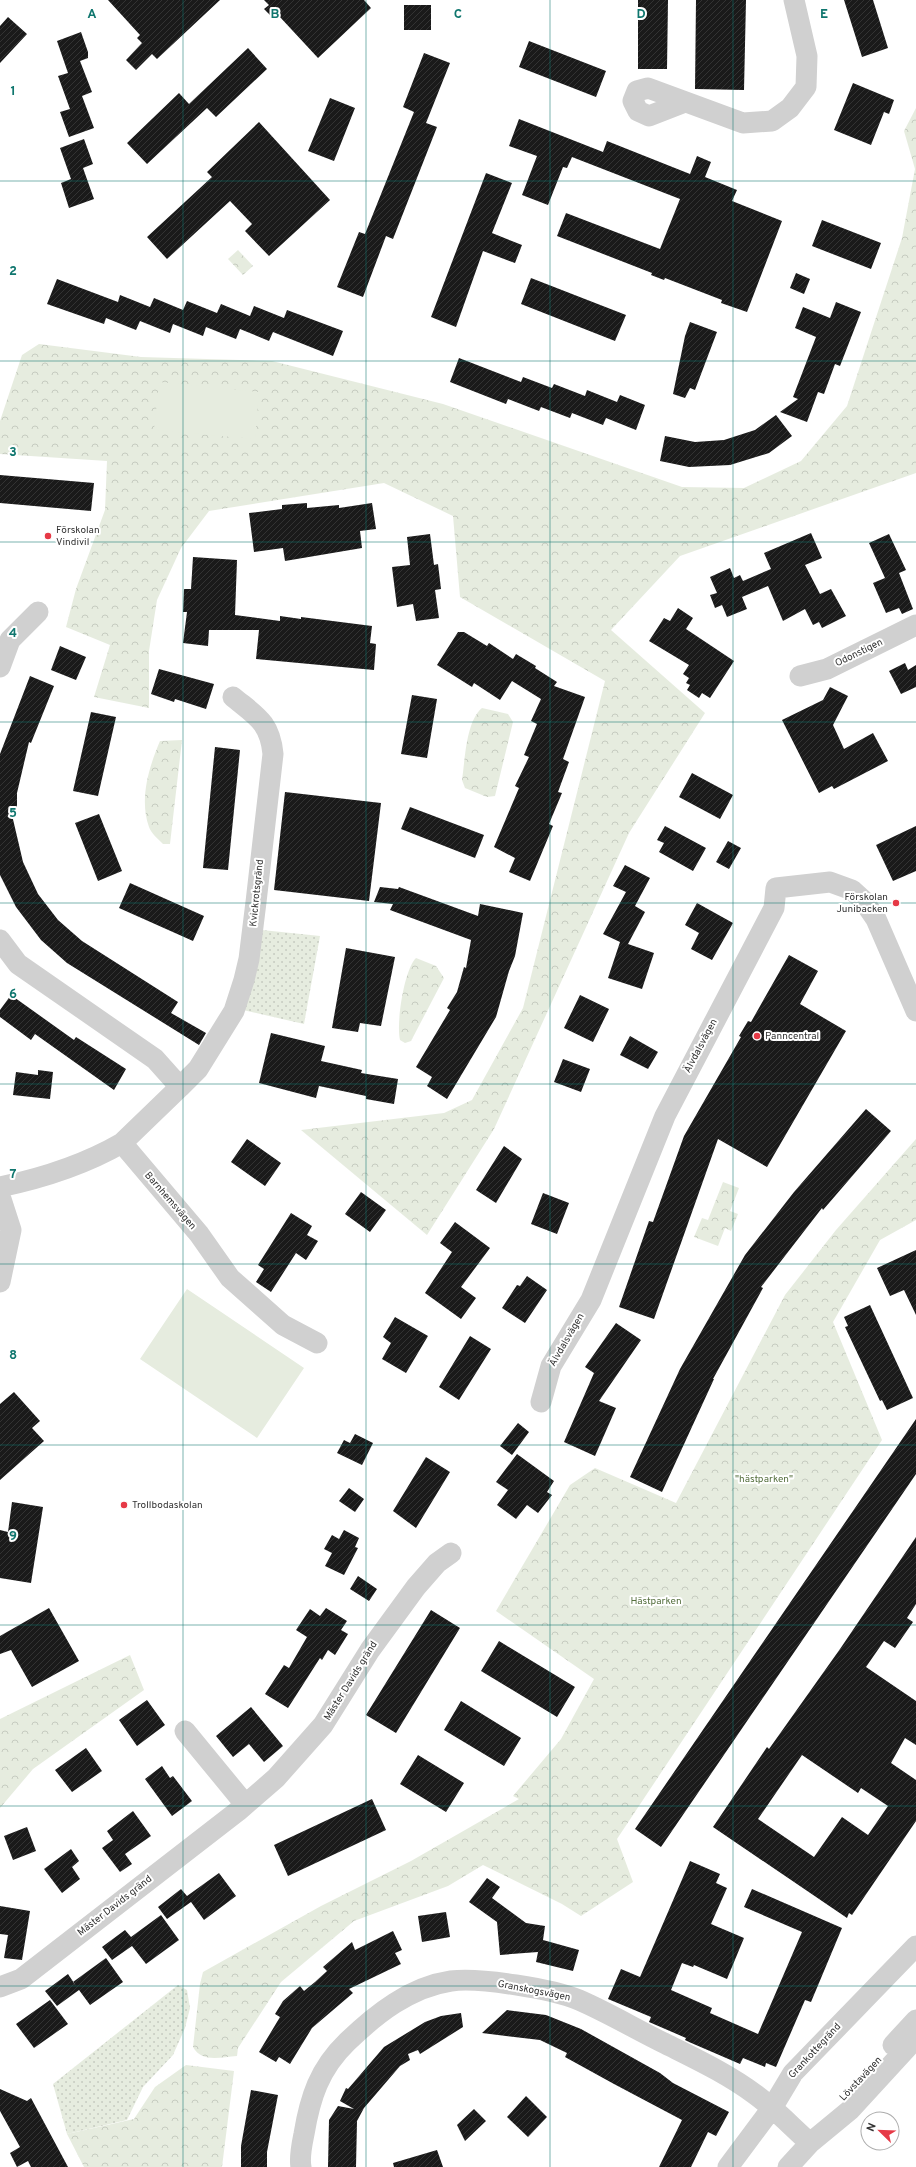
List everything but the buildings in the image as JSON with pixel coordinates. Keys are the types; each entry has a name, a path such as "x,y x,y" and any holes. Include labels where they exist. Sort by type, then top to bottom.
{"street":[{"path":"685,102 743,123 772,121 790,108 806,87 807,56 794,0"},
{"path":"0,667 10,640 38,612"},
{"name":"Odonstigen","path":"800,676 827,669 916,625"},
{"name":"Kvickrotsgränd","path":"122,1143 198,1069 234,1011 249,960 272,754 271,737 262,721 233,697"},
{"name":"Älvdalsvägen","path":"541,1402 551,1366 591,1300 664,1116 774,908 776,888 830,882 852,890 863,900 876,919 916,1011"},
{"path":"0,940 18,964 155,1059 180,1087"},
{"path":"0,1187 39,1179 78,1165 101,1155 122,1143"},
{"name":"Barnhemsvägen","path":"122,1143 199,1234 230,1278 283,1325 317,1343"},
{"path":"0,1196 11,1230 0,1282"},
{"name":"Mäster Davids gränd","path":"0,1987 21,1980 276,1778 323,1725 370,1650 416,1586 437,1563 451,1553"},
{"path":"185,1731 245,1804"},
{"name":"Grankottegränd","path":"728,2167 772,2108 793,2073 916,1946"},
{"name":"Granskogsvägen","path":"301,2167 304,2134 314,2089 323,2071 341,2048 365,2025 391,2006 430,1986 452,1981 496,1983 526,1987 578,2000 720,2071 755,2094 810,2143"},
{"name":"Lövstavägen","path":"788,2167 810,2143 841,2100 916,2020"},
{"name":"Lövstavägen","path":"810,2143 850,2110 916,2038"}],"green space":[{"path":"916,108 916,473 680,556 611,630 705,713 629,833 494,1129 427,1235 301,1130 444,1113 472,1100 523,1008 605,681 460,597 453,516 384,483 209,511 181,548 157,600 149,651 149,708 94,697 110,645 66,627 76,589 105,510 107,461 0,454 0,421 22,355 39,344 141,357 272,361 443,404 682,487 744,488 801,461 847,406 902,238 915,169 904,131"},
{"path":"238,250 253,266 243,275 228,259"},
{"path":"159,382 259,392 255,439 154,430"},
{"path":"482,708 508,714 513,722 495,796 487,797 465,788 462,780 469,731 477,714"},
{"path":"182,740 170,844 163,844 153,834 146,816 145,794 149,772 160,741"},
{"path":"262,930 320,936 304,1024 243,1010"},
{"path":"416,958 436,966 444,978 411,1041 405,1043 400,1040 400,1010 408,973"},
{"name":"Hästparken","path":"916,1139 916,1220 880,1240 833,1322 882,1440 617,1839 633,1882 581,1916 562,1904 483,1865 448,1886 354,1921 281,1982 238,2048 237,2056 212,2058 201,2055 197,2052 193,2047 200,1984 203,1972 321,1906 411,1861 519,1799 513,1796 561,1739 594,1679 496,1611 570,1485 595,1468 676,1503 785,1295 836,1230"},
{"path":"723,1182 739,1188 730,1211 738,1214 731,1231 725,1228 718,1246 694,1237 702,1218 708,1220"},
{"path":"187,1289 304,1368 257,1438 140,1359"},
{"path":"130,1655 144,1690 33,1769 0,1808 0,1719"},
{"path":"178,1985 187,1990 190,2008 185,2028 173,2055 143,2087 127,2120 67,2134 53,2084"},
{"path":"186,2065 234,2071 222,2167 84,2167 67,2134 134,2119 155,2087"}],"place":[{"name":"Förskolan Vindivil","path":"48,536"},
{"name":"Förskolan Junibacken","path":"896,903"},
{"name":"Panncentral","path":"757,1036"},
{"name":"Trollbodaskolan","path":"124,1505"}],"park label":[{"name":"\"hästparken\"","path":"764,1479"}]}
